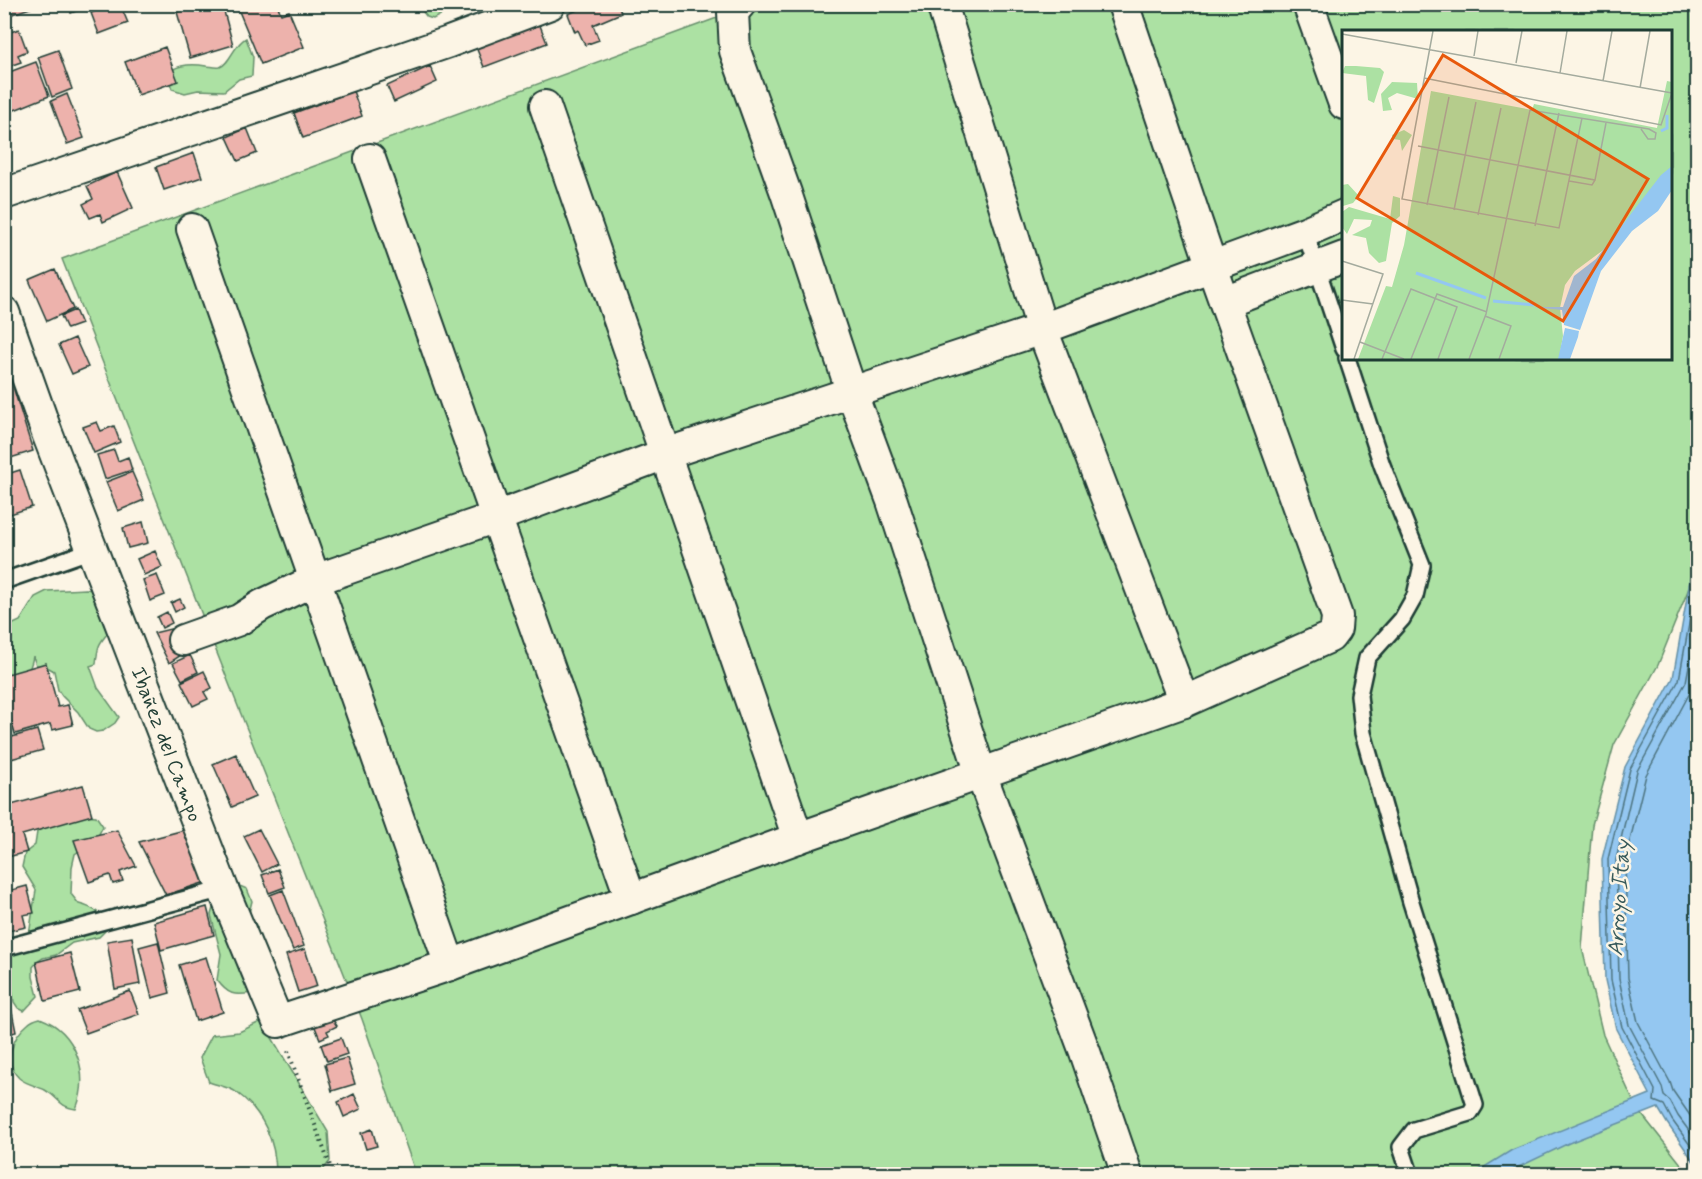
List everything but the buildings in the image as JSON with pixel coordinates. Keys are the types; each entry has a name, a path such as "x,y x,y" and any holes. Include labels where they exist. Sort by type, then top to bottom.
{"street":[{"path":"4,194 449,42 550,4"},
{"path":"741,4 733,12 735,51 786,194 852,393 892,501 981,774 1085,1052 1127,1174"},
{"path":"942,4 1042,329 1184,702"},
{"path":"278,1022 450,964 1184,702 1330,637 1336,629 1337,616 1212,267 1123,4"},
{"path":"1308,4 1342,98"},
{"path":"545,106 798,838"},
{"path":"370,159 631,899"},
{"path":"183,640 239,620 262,605 315,580 496,517 665,454 1042,329 1305,232 1342,216"},
{"path":"192,229 450,964"},
{"path":"1225,302 1330,262"},
{"name":"Ibañez del Campo","path":"4,312 47,434 223,889 278,1022"}],"lane":[{"path":"1305,232 1330,262 1342,337"},
{"path":"1348,360 1382,465 1422,565 1415,596 1402,619 1367,658 1359,695 1363,733 1411,902 1475,1106 1470,1113 1414,1130 1401,1147 1409,1172"},
{"path":"4,581 92,550"},
{"path":"4,948 223,889"}],"path":[{"path":"278,1022 333,1174"}],"green space":[{"path":"428,5 460,5 433,19 427,17 423,12"},
{"path":"743,5 1697,5 1697,568 1658,665 1614,745 1592,825 1582,948 1603,1035 1636,1107 1689,1174 416,1174 362,1019 62,259 744,8"},
{"path":"246,38 253,57 252,76 239,79 224,91 198,90 185,93 172,89 170,83 172,70 188,65 220,67 227,62 238,45"},
{"path":"93,590 112,628 100,644 96,664 90,666 98,688 119,717 115,723 103,731 96,732 89,729 78,712 62,696 58,690 54,671 36,665 33,656 27,672 5,688 5,628 20,621 35,597 47,591"},
{"path":"83,815 96,816 103,826 97,838 75,854 71,894 79,904 100,914 110,926 99,937 72,943 56,955 37,962 33,967 33,977 38,996 24,1011 14,1002 11,982 5,974 5,957 27,948 36,890 22,867 25,853 35,845 37,832 48,824"},
{"path":"235,884 247,889 252,901 249,913 257,927 252,993 232,993 217,980 221,954 211,915 215,901"},
{"path":"40,1018 53,1024 63,1033 77,1056 81,1069 81,1082 76,1109 65,1106 50,1093 19,1078 11,1065 14,1043 22,1029"},
{"path":"262,1021 328,1132 330,1161 320,1174 276,1174 274,1150 266,1128 254,1108 233,1090 209,1082 200,1058 212,1035 239,1032"}],"water":[{"name":"Arroyo Itay","path":"1697,540 1697,1166 1658,1108 1569,1143 1504,1174 1473,1174 1512,1150 1650,1094 1616,1029 1605,980 1602,859 1625,767 1673,678"}]}
